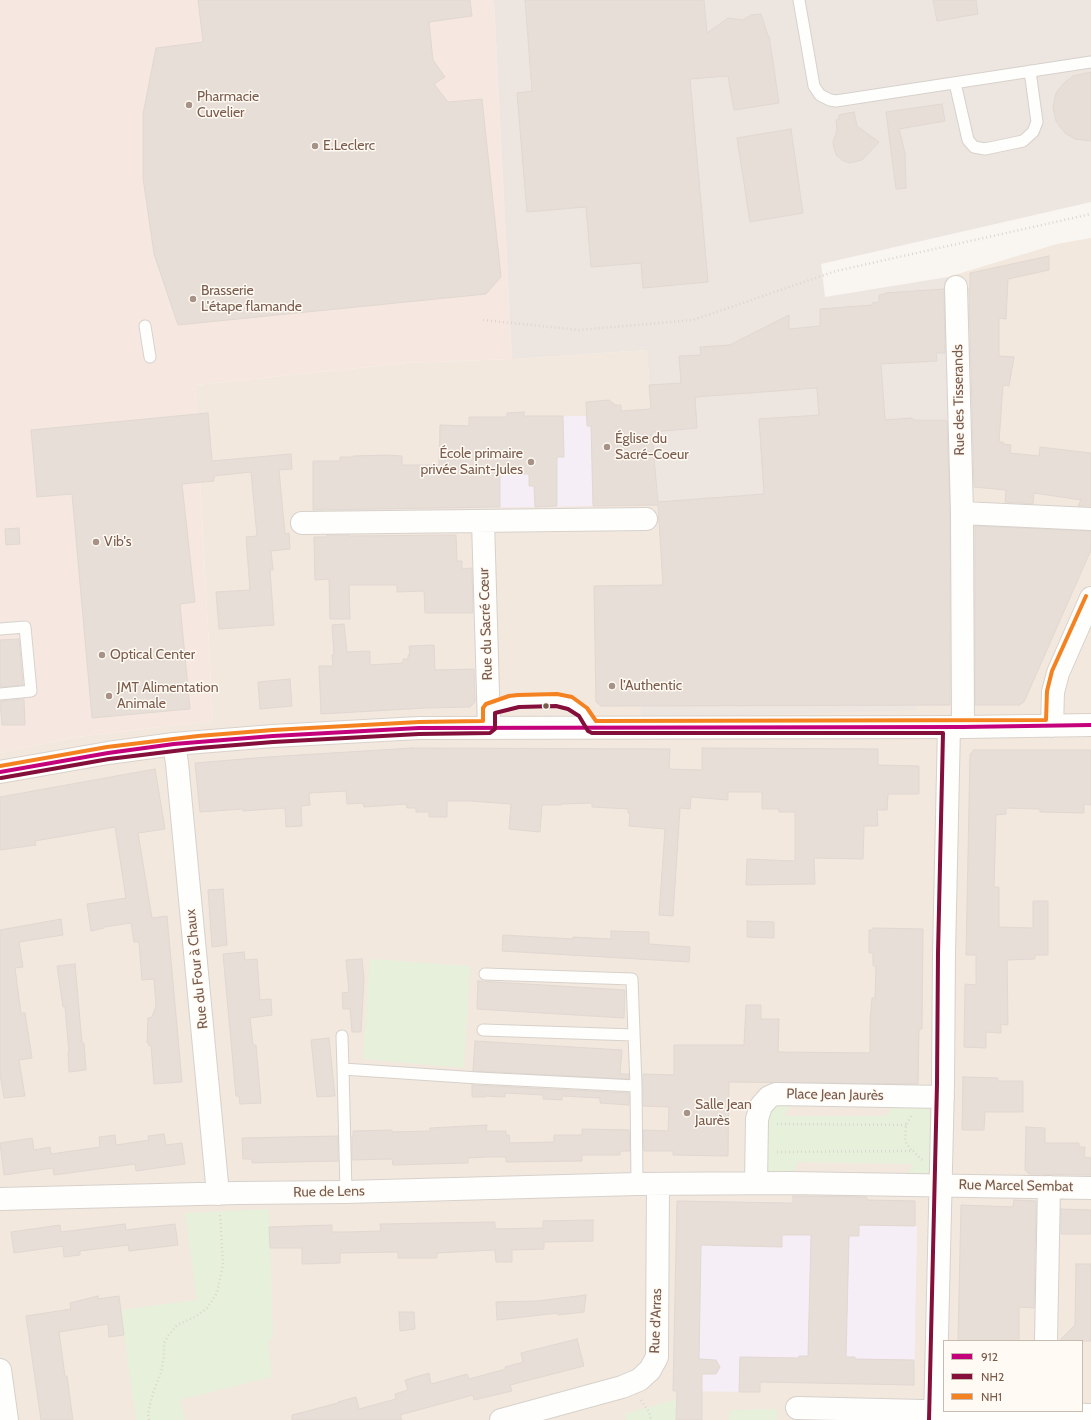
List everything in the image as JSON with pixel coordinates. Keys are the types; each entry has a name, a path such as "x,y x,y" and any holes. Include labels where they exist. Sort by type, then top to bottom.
{"street":[{"name":"Rue des Tisserands","path":"935,1416 932,1185 933,1097 944,953 956,727 962,513 956,287"},
{"path":"962,513 1091,519"},
{"path":"302,523 646,519"},
{"name":"Rue du Sacré Cœur","path":"483,521 489,718"},
{"path":"1052,726 1053,692 1058,673 1091,598"},
{"path":"0,772 108,753 174,744 295,734 437,727 489,718 593,727 956,727 1091,724"},
{"name":"Rue du Four à Chaux","path":"174,744 218,1194"},
{"name":"Place Jean Jaurès","path":"756,1183 758,1113 760,1106 769,1097 776,1094 933,1097"},
{"path":"647,1184 756,1183 932,1185"},
{"name":"Rue de Lens","path":"0,1199 647,1184"},
{"name":"Rue d'Arras","path":"501,1420 622,1387 639,1380 650,1370 656,1357 657,1349 647,1184"},
{"name":"Rue Marcel Sembat","path":"932,1185 1091,1188"},
{"path":"1046,1340 1049,1187"},
{"path":"0,1374 7,1420"},
{"path":"797,1408 935,1416 1045,1413 1091,1415"}],"lane":[{"path":"799,0 814,86 824,99 836,101 1091,62"},
{"path":"955,83 968,140 974,147 985,149 1023,141 1033,132 1037,122 1030,71"},
{"path":"145,326 150,357"},
{"path":"0,629 25,627 31,691 0,694"},
{"path":"485,974 632,979 636,1086 647,1184"},
{"path":"483,1030 634,1035"},
{"path":"342,1036 346,1192"},
{"path":"343,1069 636,1086"}],"path":[{"path":"483,320 579,330 693,320 836,271 1091,214"},
{"path":"932,1185 923,1161 905,1141 906,1125 933,1097"},
{"path":"757,1124 906,1125"},
{"path":"756,1152 913,1151"},
{"path":"149,1420 148,1413 153,1393 161,1373 164,1356 164,1343 177,1325 195,1317 207,1308 217,1293 223,1265 218,1194"}],"shaded area":[{"path":"0,0 494,0 512,359 407,363 195,385 213,721 77,737 0,753"},
{"path":"494,0 1091,0 1091,202 821,264 825,297 948,277 954,419 913,420 908,585 916,710 641,718 640,655 669,652 647,350 512,359"},
{"path":"1091,238 1091,1420 0,1420 0,753 77,737 213,721 195,385 407,363 512,359 647,350 669,652 908,585 913,420 954,419 948,277 1057,244"},
{"name":"École primaire privée Saint-Jules","path":"591,416 593,506 470,508 469,417"},
{"path":"677,1201 793,1202 791,1225 917,1226 914,1385 760,1382 760,1392 673,1391"}],"green space":[{"path":"370,959 470,966 464,1068 363,1059"},
{"path":"792,1102 785,1116 886,1116 894,1104 926,1107 932,1116 931,1169 924,1176 906,1177 913,1164 798,1162 792,1175 771,1173 765,1168 766,1111 771,1104"},
{"path":"269,1209 273,1338 268,1341 272,1377 180,1400 185,1420 136,1420 121,1310 197,1300 185,1213"},
{"path":"677,1399 676,1420 626,1420 625,1414"},
{"path":"777,1409 777,1420 729,1420 730,1410"}],"building":[{"name":"E.Leclerc","path":"198,0 470,0 472,16 429,22 433,60 445,77 434,84 448,102 482,99 501,277 486,294 178,325 154,254 143,178 143,114 156,48 203,42"},
{"path":"525,0 704,0 707,33 728,18 743,20 751,15 761,14 769,36 779,103 734,110 728,76 690,79 708,282 643,288 641,263 591,267 586,207 527,212 517,93 532,91"},
{"path":"933,0 976,0 978,14 937,21"},
{"path":"1091,72 1091,141 1075,139 1065,133 1056,121 1053,107 1056,93 1064,83 1073,76"},
{"path":"942,104 945,121 899,129 905,153 906,188 896,189 886,112"},
{"path":"854,112 857,126 879,142 862,160 850,163 837,156 833,142 837,131 836,120 839,119 839,115"},
{"path":"791,129 803,213 750,222 737,138"},
{"path":"1049,256 1049,270 1008,279 1006,319 999,318 999,356 1014,357 1009,386 1003,385 999,442 1011,445 1010,453 1039,456 1040,447 1091,453 1091,506 1078,506 1081,500 1034,493 1033,504 1005,502 1006,490 974,487 969,288 970,273"},
{"path":"944,289 945,353 936,353 937,361 881,364 885,420 912,418 913,420 947,420 950,513 950,705 601,706 596,702 594,586 663,585 658,505 593,506 591,426 587,426 586,402 609,400 615,405 621,405 621,411 651,409 649,385 681,383 679,356 701,355 700,347 730,345 789,315 789,329 820,326 820,309 872,305 872,303 879,302 879,295 886,294 885,293","holes":["817,388 819,415 759,419 764,494 658,502 652,432 697,428 695,397"]},
{"path":"524,412 524,416 563,416 564,457 557,457 557,506 535,507 534,486 529,486 529,474 500,474 500,507 313,510 313,461 340,461 340,457 386,455 402,456 402,465 439,465 440,425 469,426 469,417 507,417 507,413"},
{"path":"208,413 212,461 291,454 292,469 279,470 285,534 289,533 290,549 271,551 273,570 270,570 274,625 219,629 216,592 250,590 246,537 257,536 251,472 214,476 214,481 182,484 195,602 180,604 190,709 92,718 72,494 37,497 31,430"},
{"path":"975,526 1091,531 1091,550 1024,702 1019,705 975,705"},
{"path":"19,528 20,544 6,545 5,529"},
{"path":"327,535 456,535 457,561 462,561 462,569 472,568 473,613 425,613 424,591 397,592 397,585 349,585 350,619 330,619 329,579 315,580 314,537 327,537"},
{"path":"344,624 347,652 370,651 370,665 403,663 403,659 408,659 408,655 410,655 409,646 434,645 435,670 474,669 475,702 470,707 321,714 319,666 333,666 332,655 334,655 332,625"},
{"path":"19,639 23,685 0,687 0,640"},
{"path":"290,679 292,706 260,709 258,682"},
{"path":"24,699 25,725 2,725 0,701"},
{"path":"412,748 670,749 669,769 702,770 702,748 878,749 878,765 919,766 919,794 888,794 887,810 877,810 878,826 864,826 863,859 814,858 815,884 746,885 747,859 795,861 795,812 779,812 779,809 762,809 762,792 728,792 728,800 691,797 690,809 680,808 673,916 659,915 665,829 629,826 630,813 628,813 628,809 592,807 592,803 542,805 540,832 509,829 511,804 447,801 447,817 429,817 429,812 416,812 416,808 407,808 406,804 364,807 363,803 347,804 346,791 309,793 310,805 301,806 302,826 286,827 285,808 200,812 195,763"},
{"path":"974,750 1091,750 1091,805 1084,804 1084,813 1040,812 1040,809 1006,808 1006,814 996,815 994,887 999,887 999,927 1033,928 1033,901 1048,901 1048,955 1035,955 1035,959 1007,960 1008,1025 1001,1024 1001,1033 986,1032 986,1048 964,1047 965,984 976,985 976,955 966,955 970,754"},
{"path":"155,769 165,829 138,833 152,918 167,916 182,1082 154,1084 151,1045 149,1046 149,1043 147,1043 148,1018 152,1017 156,1006 154,979 142,980 139,942 134,942 131,923 104,927 91,931 87,904 126,898 115,827 35,841 36,845 0,850 0,797"},
{"path":"223,889 227,945 212,947 208,890"},
{"path":"61,919 63,935 19,942 23,967 15,968 21,1013 25,1013 32,1058 19,1060 25,1096 4,1098 0,1074 0,930"},
{"path":"747,921 774,922 774,938 747,937"},
{"path":"873,928 923,929 922,1029 919,1029 918,1084 729,1082 728,1156 673,1155 673,1151 644,1151 643,1130 668,1131 669,1107 643,1106 643,1074 674,1075 674,1045 744,1045 746,1005 761,1005 761,1019 779,1019 778,1052 870,1053 870,1020 872,998 875,998 876,966 873,966 873,953 869,953 869,930 873,930"},
{"path":"611,931 649,932 649,944 690,947 689,962 502,951 503,935 573,939 573,937 611,939"},
{"path":"244,952 245,960 257,959 260,1000 271,999 272,1015 250,1018 253,1045 256,1045 261,1103 240,1104 239,1096 236,1096 223,954"},
{"path":"362,959 364,979 361,1032 352,1032 350,1009 343,1009 342,993 349,992 346,960"},
{"path":"75,964 86,1070 69,1072 69,1052 65,1007 63,1007 57,966"},
{"path":"478,981 625,990 624,1018 477,1009"},
{"path":"329,1038 335,1096 317,1097 311,1040"},
{"path":"475,1041 622,1050 620,1074 629,1074 629,1079 473,1071"},
{"path":"963,1077 998,1078 998,1081 1023,1081 1023,1112 985,1112 984,1130 962,1130"},
{"path":"472,1085 629,1093 629,1105 600,1103 600,1098 562,1096 562,1100 543,1099 543,1095 505,1093 505,1097 472,1097"},
{"path":"487,1125 486,1131 506,1131 506,1135 509,1135 510,1143 554,1142 554,1135 582,1135 582,1129 629,1130 630,1151 620,1151 620,1155 582,1155 582,1161 506,1162 506,1157 487,1157 468,1158 468,1163 393,1165 392,1159 352,1160 353,1131 430,1131 430,1128"},
{"path":"1026,1127 1045,1128 1045,1143 1079,1143 1079,1147 1085,1147 1084,1157 1091,1158 1091,1175 1029,1174 1025,1170"},
{"path":"164,1134 166,1145 182,1143 185,1164 136,1171 135,1164 54,1175 53,1168 4,1175 0,1143 32,1138 34,1150 50,1147 51,1154 100,1147 99,1137 115,1135 116,1145 149,1140 148,1136"},
{"path":"338,1136 338,1161 252,1163 252,1159 243,1159 242,1138"},
{"path":"793,1196 867,1197 867,1200 915,1201 915,1226 859,1225 859,1236 849,1236 846,1357 855,1357 855,1359 914,1360 914,1385 760,1382 760,1392 739,1392 740,1357 799,1358 799,1356 808,1356 811,1235 782,1235 782,1247 701,1245 699,1359 716,1360 720,1367 716,1374 702,1374 702,1420 676,1420 677,1391 673,1391 677,1201 793,1203"},
{"path":"1014,1200 1036,1201 1034,1308 1019,1307 1019,1340 958,1340 961,1205 1013,1207"},
{"path":"1061,1209 1091,1210 1091,1234 1061,1234"},
{"path":"593,1220 593,1241 544,1242 544,1249 512,1250 512,1262 496,1262 495,1250 437,1253 437,1258 398,1258 398,1252 340,1253 340,1263 302,1264 302,1248 270,1248 269,1227 332,1225 332,1232 348,1232 381,1231 380,1224 495,1222 495,1229 543,1228 543,1221"},
{"path":"125,1224 126,1230 175,1224 178,1245 129,1251 128,1245 80,1251 80,1255 64,1257 63,1246 14,1253 11,1232 60,1225 61,1232"},
{"path":"1076,1264 1091,1264 1091,1341 1060,1340 1075,1325"},
{"path":"586,1295 584,1312 558,1315 558,1313 497,1320 496,1302 537,1301"},
{"path":"98,1296 98,1299 119,1296 124,1335 109,1337 108,1324 59,1332 73,1420 41,1420 26,1316 71,1309 70,1303"},
{"path":"399,1312 414,1312 415,1329 400,1331"},
{"path":"577,1339 584,1366 510,1385 512,1391 474,1400 473,1395 400,1415 402,1420 292,1420 292,1415 356,1397 359,1409 396,1399 395,1394 408,1390 405,1380 429,1373 431,1384 467,1374 469,1379 506,1369 505,1367 523,1362 521,1353"}],"transit line":[{"name":"NH1","path":"0,766 107,747 198,736 273,730 419,722 483,721 483,708 486,704 509,696 518,695 557,694 572,697 587,708 596,721 1046,720 1047,691 1052,671 1086,596"},
{"name":"NH2","path":"1,778 109,759 199,748 273,742 419,734 490,733 495,729 495,713 519,707 556,706 568,709 579,716 588,731 592,733 943,733 929,1420"},
{"name":"912","path":"0,772 108,753 174,744 273,736 419,728 963,727 1091,725"}],"place":[{"name":"Pharmacie Cuvelier","path":"189,105"},
{"name":"E.Leclerc","path":"315,146"},
{"name":"Brasserie L'étape flamande","path":"193,299"},
{"name":"Église du Sacré-Coeur","path":"607,447"},
{"name":"École primaire privée Saint-Jules","path":"531,462"},
{"name":"Vib's","path":"96,542"},
{"name":"Optical Center","path":"102,655"},
{"name":"l’Authentic","path":"612,686"},
{"name":"JMT Alimentation Animale","path":"109,696"},
{"name":"Salle Jean Jaurès","path":"687,1113"}]}
